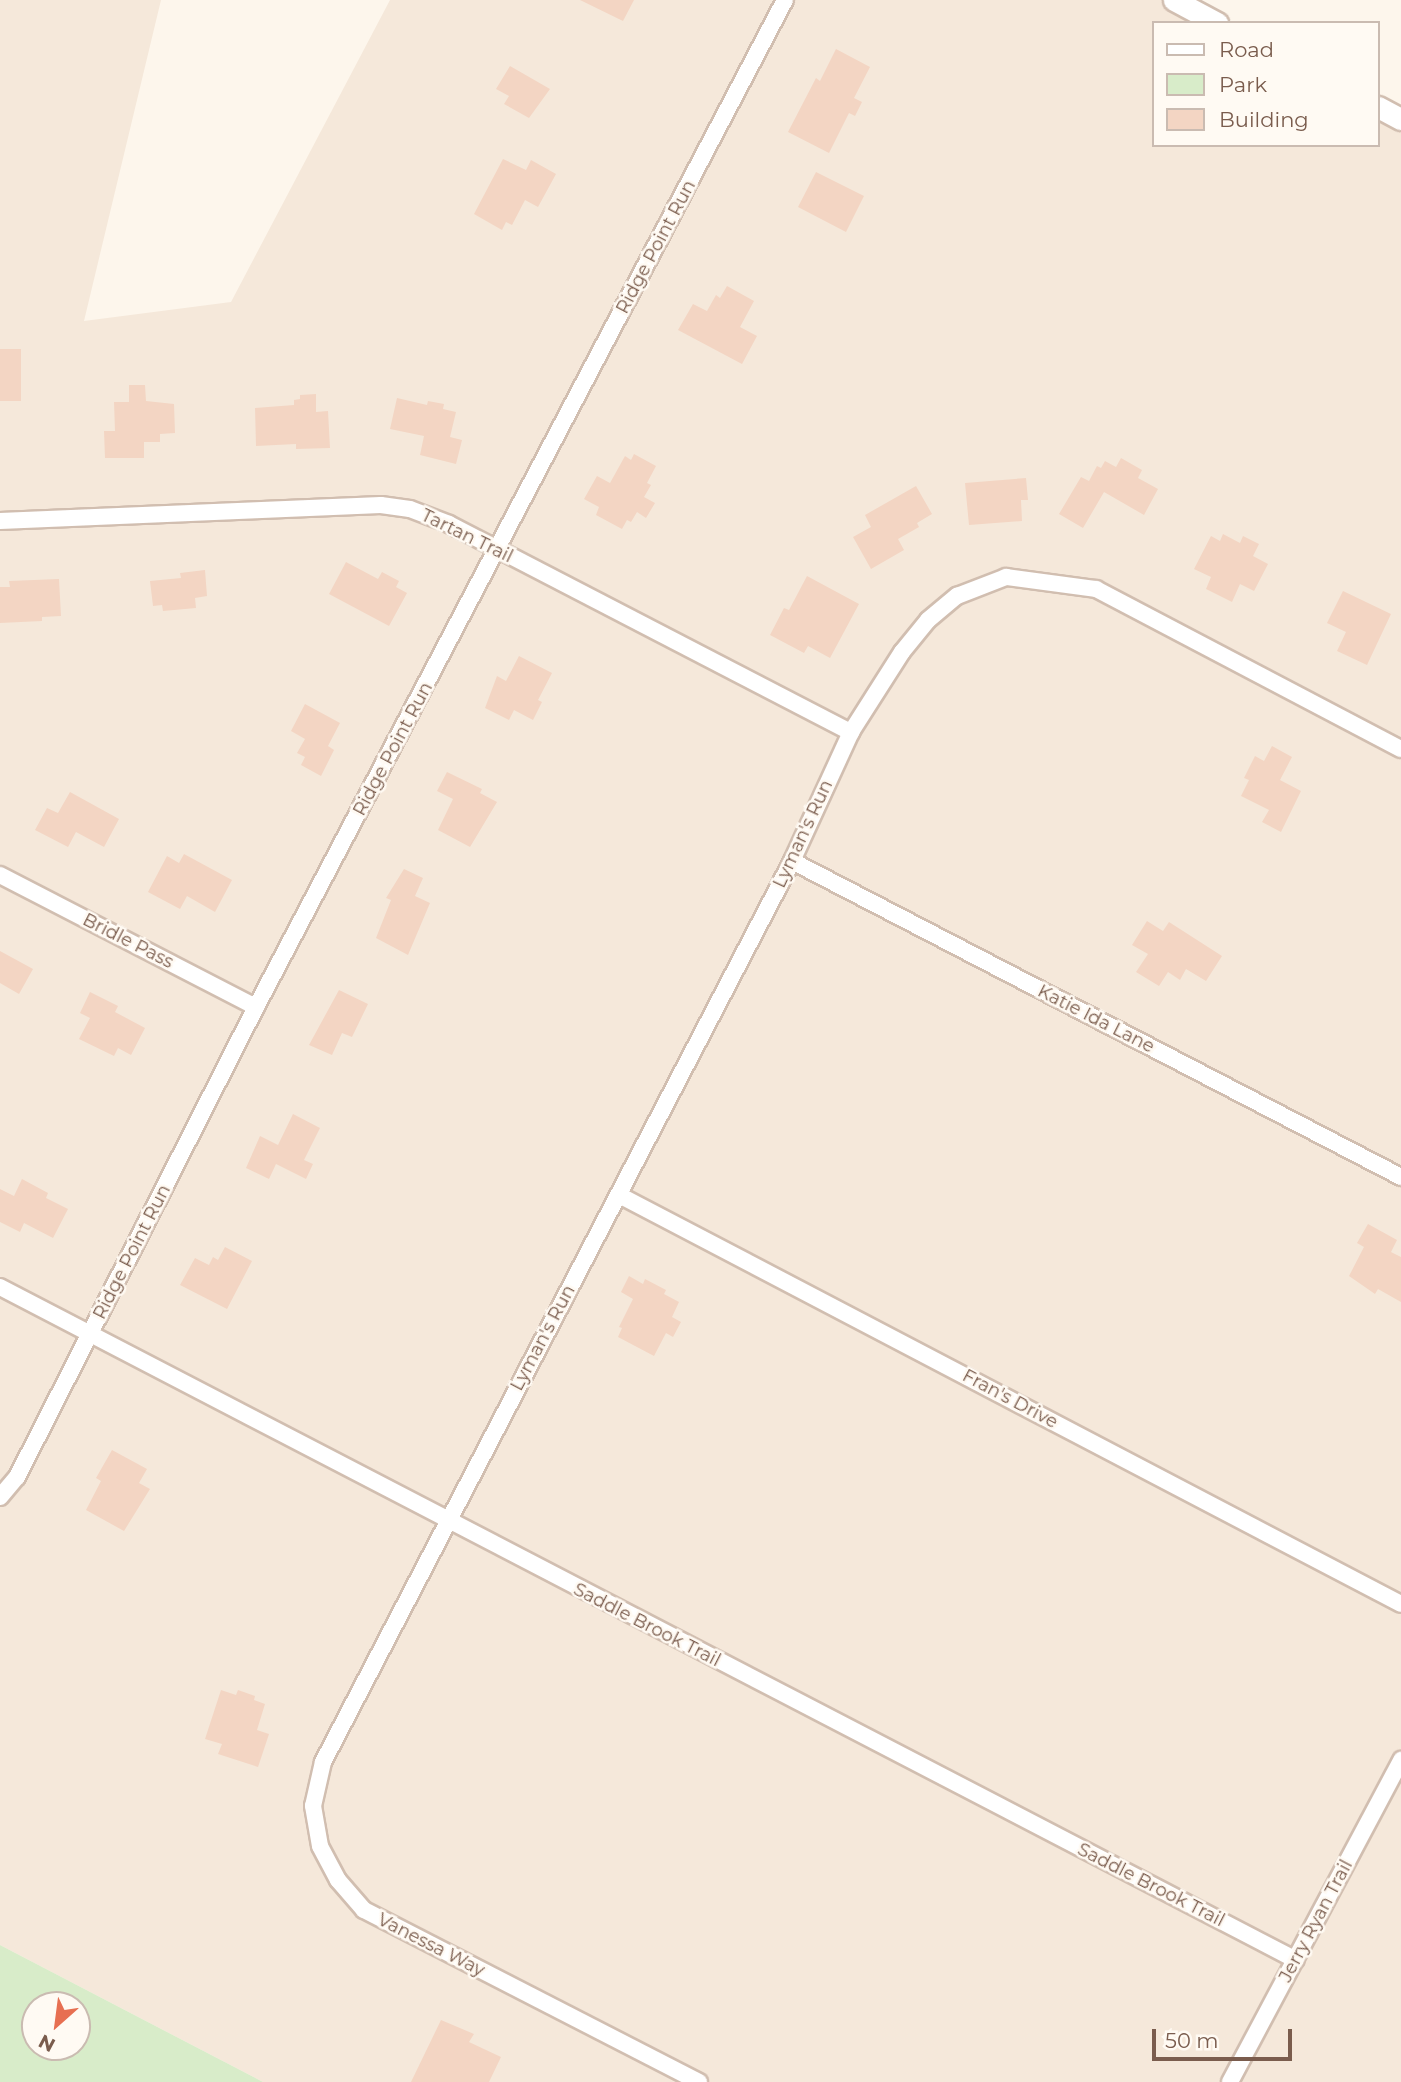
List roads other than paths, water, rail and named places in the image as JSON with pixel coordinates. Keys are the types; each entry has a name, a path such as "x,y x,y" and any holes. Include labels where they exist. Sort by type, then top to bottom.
{"street":[{"name":"Ridge Point Run","path":"0,1497 17,1477 256,1007 498,551 785,0"},
{"path":"1174,0 1213,21"},
{"path":"1380,108 1401,119"},
{"name":"Tartan Trail","path":"0,521 381,505 410,509 498,551 851,732"},
{"name":"Lyman's Run","path":"446,1520 792,861 851,732 902,652 928,620 957,596 1006,577 1096,589 1401,749"},
{"name":"Katie Ida Lane","path":"792,861 1401,1177"},
{"name":"Bridle Pass","path":"0,875 256,1007"},
{"name":"Fran's Drive","path":"619,1195 1401,1604"},
{"name":"Saddle Brook Trail","path":"0,1287 1296,1960"},
{"name":"Vanessa Way","path":"446,1520 323,1762 313,1806 320,1846 338,1880 364,1910 699,2082"},
{"name":"Jerry Ryan Trail","path":"1230,2082 1401,1760"}]}
